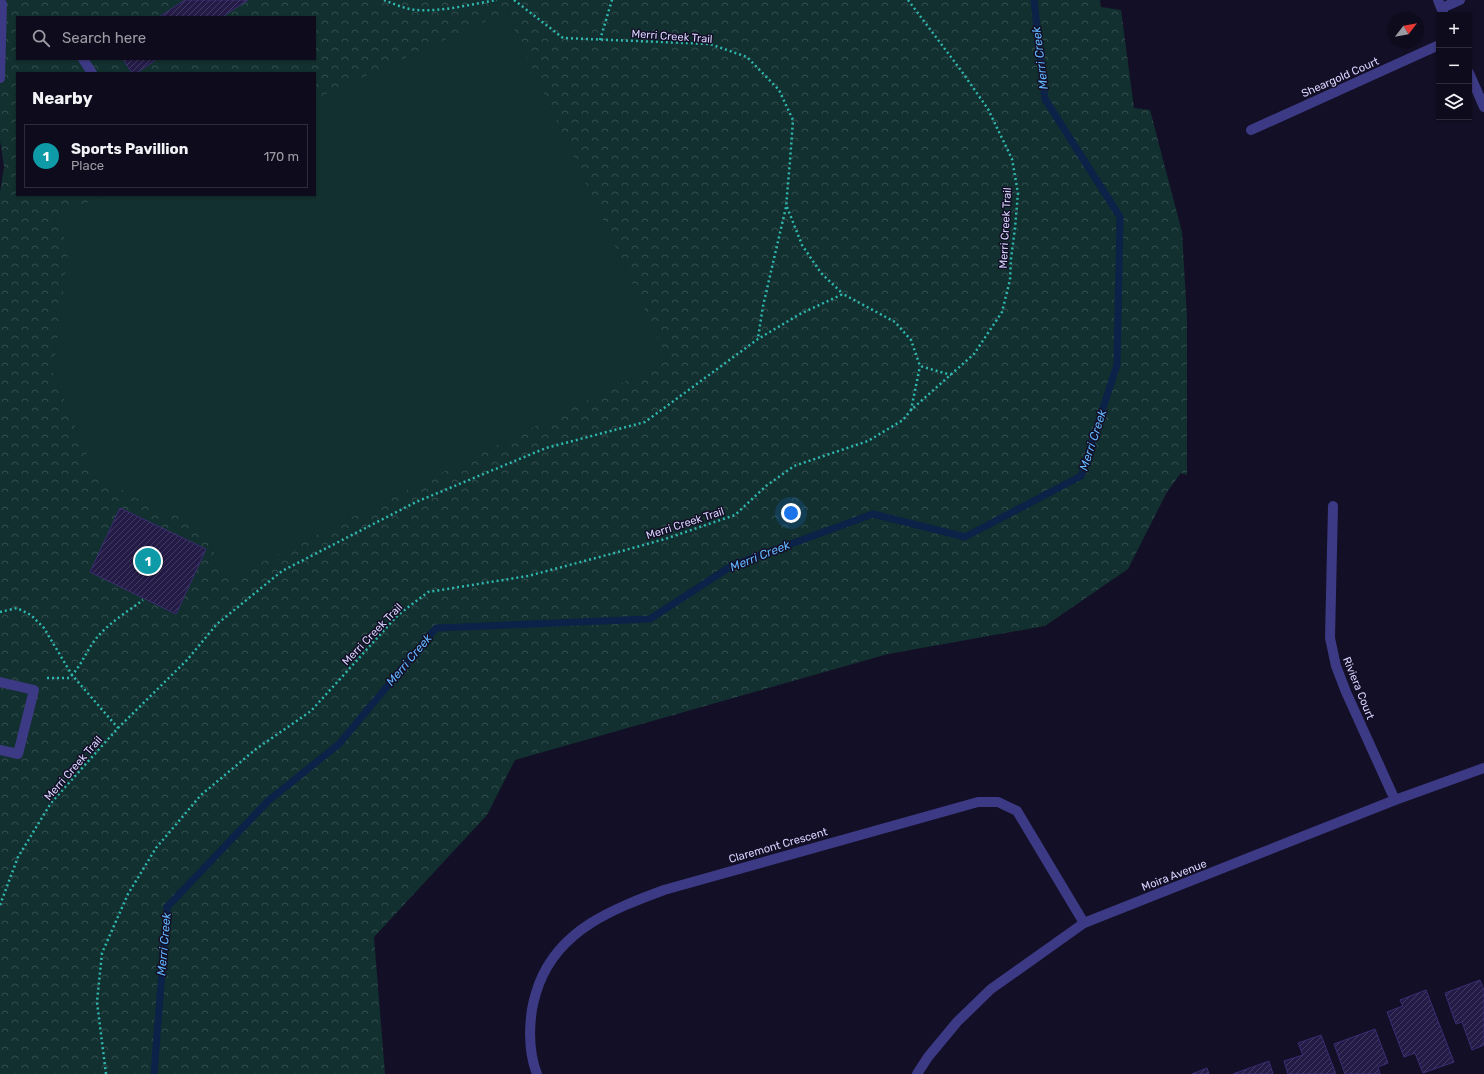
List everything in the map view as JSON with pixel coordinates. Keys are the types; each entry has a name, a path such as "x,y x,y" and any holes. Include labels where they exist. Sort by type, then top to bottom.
{"street":[{"path":"1441,8 1460,0"},
{"path":"0,78 2,4"},
{"name":"Sheargold Court","path":"1251,130 1436,46"},
{"path":"84,60 91,72"},
{"path":"1472,80 1484,107"},
{"name":"Riviera Court","path":"1333,506 1330,638 1336,666 1346,692 1395,800"},
{"path":"0,682 34,690 18,754 0,750"},
{"name":"Moira Avenue","path":"917,1074 928,1057 957,1022 991,989 1084,923 1395,800 1484,768"},
{"name":"Claremont Crescent","path":"537,1074 534,1067 529,1035 532,1004 544,971 559,950 583,928 604,914 633,901 664,890 963,806 978,802 998,802 1018,811 1084,923"}],"path":[{"path":"384,0 406,8 417,10 436,9 497,0"},
{"name":"Merri Creek Trail","path":"514,0 563,38 710,44 747,57 779,90 793,120 786,207 762,306 758,339"},
{"path":"600,40 612,0"},
{"name":"Merri Creek Trail","path":"106,1074 97,1002 102,953 128,894 156,848 201,795 256,749 311,711 398,615 428,592 528,576 665,539 735,515 766,486 794,466 868,441 903,420 911,410 974,354 1002,312 1010,280 1018,193 1012,159 988,109 908,0"},
{"name":"Merri Creek Trail","path":"786,207 802,245 821,273 843,294 895,322 911,340 920,366"},
{"name":"Merri Creek Trail","path":"0,906 18,857 51,804 118,728 187,660 217,624 282,571 416,502 546,448 644,422 758,339 800,314 843,294"},
{"path":"911,410 920,366 951,375"},
{"path":"46,678 69,678 77,671 95,639 108,626 143,600"},
{"path":"0,612 17,608 31,615 44,628 72,675 118,728"}],"green space":[{"path":"0,0 1100,0 1101,7 1121,10 1134,108 1150,110 1182,232 1187,317 1187,475 1181,473 1167,492 1128,569 1045,626 888,654 515,760 487,815 374,937 385,1074 0,1074 0,192 4,167 0,140"},
{"path":"506,12 668,360 228,579 200,526 131,496 93,469 53,373 69,246 54,218 102,196 316,196 316,99"}],"building":[{"path":"185,0 248,0 224,16 161,16"},
{"path":"124,60 156,60 138,72 131,72"},
{"path":"120,508 206,549 176,614 90,572"},
{"path":"1480,980 1484,990 1484,1045 1472,1050 1462,1022 1456,1024 1445,993"},
{"path":"1426,990 1454,1062 1423,1073 1415,1053 1404,1057 1387,1012 1403,1006 1400,1000"},
{"path":"1375,1029 1388,1063 1378,1067 1380,1074 1345,1074 1334,1044"},
{"path":"1321,1035 1336,1074 1288,1074 1284,1061 1303,1055 1298,1043"},
{"path":"1269,1061 1273,1074 1233,1074"},
{"path":"1207,1068 1209,1074 1192,1074"}],"waterway":[{"name":"Merri Creek","path":"154,1074 167,907 268,801 339,744 436,628 650,619 733,565 873,514 965,537 1081,476 1117,365 1120,217 1045,99 1034,0"}],"place":[{"name":"Sports Pavillion","path":"148,561"}]}
